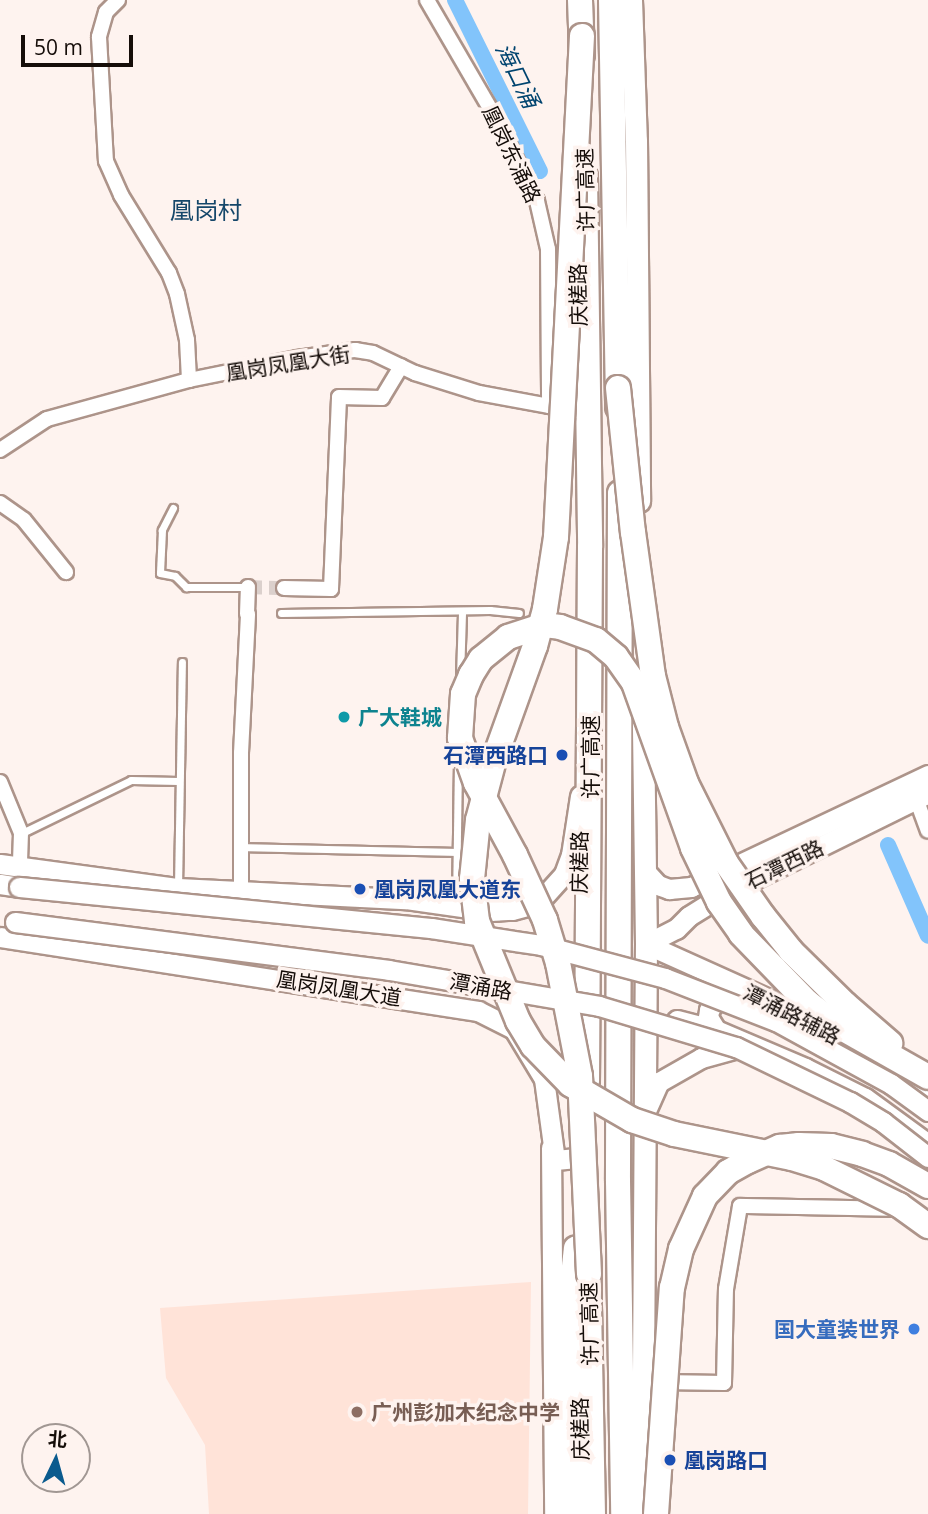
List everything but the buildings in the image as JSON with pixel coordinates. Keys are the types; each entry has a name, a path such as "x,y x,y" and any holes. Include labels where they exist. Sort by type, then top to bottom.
{"highway":[{"name":"许广高速","path":"580,0 590,547 587,984 593,1514"},
{"name":"许广高速","path":"611,0 618,388 618,1181 623,1514"},
{"path":"582,36 556,537 545,609 535,646 495,760 478,820 472,879 477,921 518,1021 533,1046 570,1084 632,1120 674,1134 792,1158 824,1168 899,1205 928,1226"},
{"path":"618,388 633,532 653,676 666,727 686,783 726,863 791,951 845,1004 928,1076"},
{"path":"589,1274 580,1076 558,963 545,920 515,855 476,783 460,738 463,694 471,675 481,659 508,637 544,625 560,626 596,640 616,657 634,683 694,848 719,902 741,933 807,1002 838,1026 928,1076"},
{"path":"656,1514 672,1288 681,1249 705,1196 728,1172 748,1161 780,1147 799,1145 831,1146 862,1154 889,1164 928,1186"},
{"path":"571,1514 570,1303 578,1237"}],"main road":[{"name":"庆槎路","path":"570,0 582,412 581,788 576,1017 582,1514"},
{"path":"631,0 638,250 646,944 642,1514"}],"street":[{"path":"118,0 106,12 99,37 106,161 121,195 173,284 187,340 189,380"},
{"name":"凰岗东涌路","path":"427,0 495,117 537,201 548,249 549,406"},
{"name":"凰岗凤凰大街","path":"1,447 47,419 189,380 297,358 355,350 373,353 401,366 479,393 582,412"},
{"path":"284,588 331,589 339,397 382,398 401,366"},
{"path":"0,503 24,520 66,572"},
{"path":"241,891 241,753 248,587"},
{"path":"0,782 21,834 20,865"},
{"path":"0,864 178,888 407,899 490,911 512,910 538,903 564,874 571,855 581,788"},
{"path":"922,793 928,831"},
{"name":"石潭西路","path":"644,870 657,885 669,889 691,887 922,793"},
{"name":"石潭西路","path":"646,944 676,929 689,916 722,894 922,793"},
{"path":"10,886 431,928 553,948 665,978 776,1021 891,1084 928,1111"},
{"name":"潭涌路","path":"8,921 389,970 599,1006 674,1026 748,1053 850,1102 883,1122 928,1157"},
{"name":"凰岗凤凰大道","path":"0,937 478,1011 514,1029 544,1079 555,1160 576,1158"},
{"name":"潭涌路辅路","path":"646,944 802,1014 904,1078 928,1099"},
{"path":"716,1030 708,1017 713,1001 720,994 749,992"},
{"name":"潭涌路辅路","path":"645,1013 716,1030 865,1098 928,1144"},
{"path":"554,1514 551,1117 576,1017"},
{"path":"644,1114 659,1082 701,1058 750,1045"},
{"path":"642,1381 724,1383 726,1289 740,1206 924,1209 928,1212"}],"lane":[{"path":"173,508 162,530 160,573 175,576 186,587 248,587"},
{"path":"456,906 455,852 462,612"},
{"path":"281,613 519,613"},
{"path":"178,888 182,662"},
{"path":"21,834 131,780 178,781"},
{"path":"241,848 455,852"}],"shaded area":[{"name":"广州彭加木纪念中学","path":"531,1282 528,1514 209,1514 205,1445 166,1378 160,1308"}],"waterway":[{"name":"海口涌","path":"455,0 540,171"},
{"path":"888,845 928,936"}],"tunnel":[{"path":"248,587 284,588"}],"place":[{"name":"广大鞋城","path":"344,717"},
{"name":"石潭西路口","path":"562,755"},
{"name":"凰岗凤凰大道东","path":"360,889"},
{"name":"国大童装世界","path":"914,1329"},
{"name":"广州彭加木纪念中学","path":"357,1412"},
{"name":"凰岗路口","path":"670,1460"}],"district":[{"name":"凰岗村","path":"206,210"}]}
